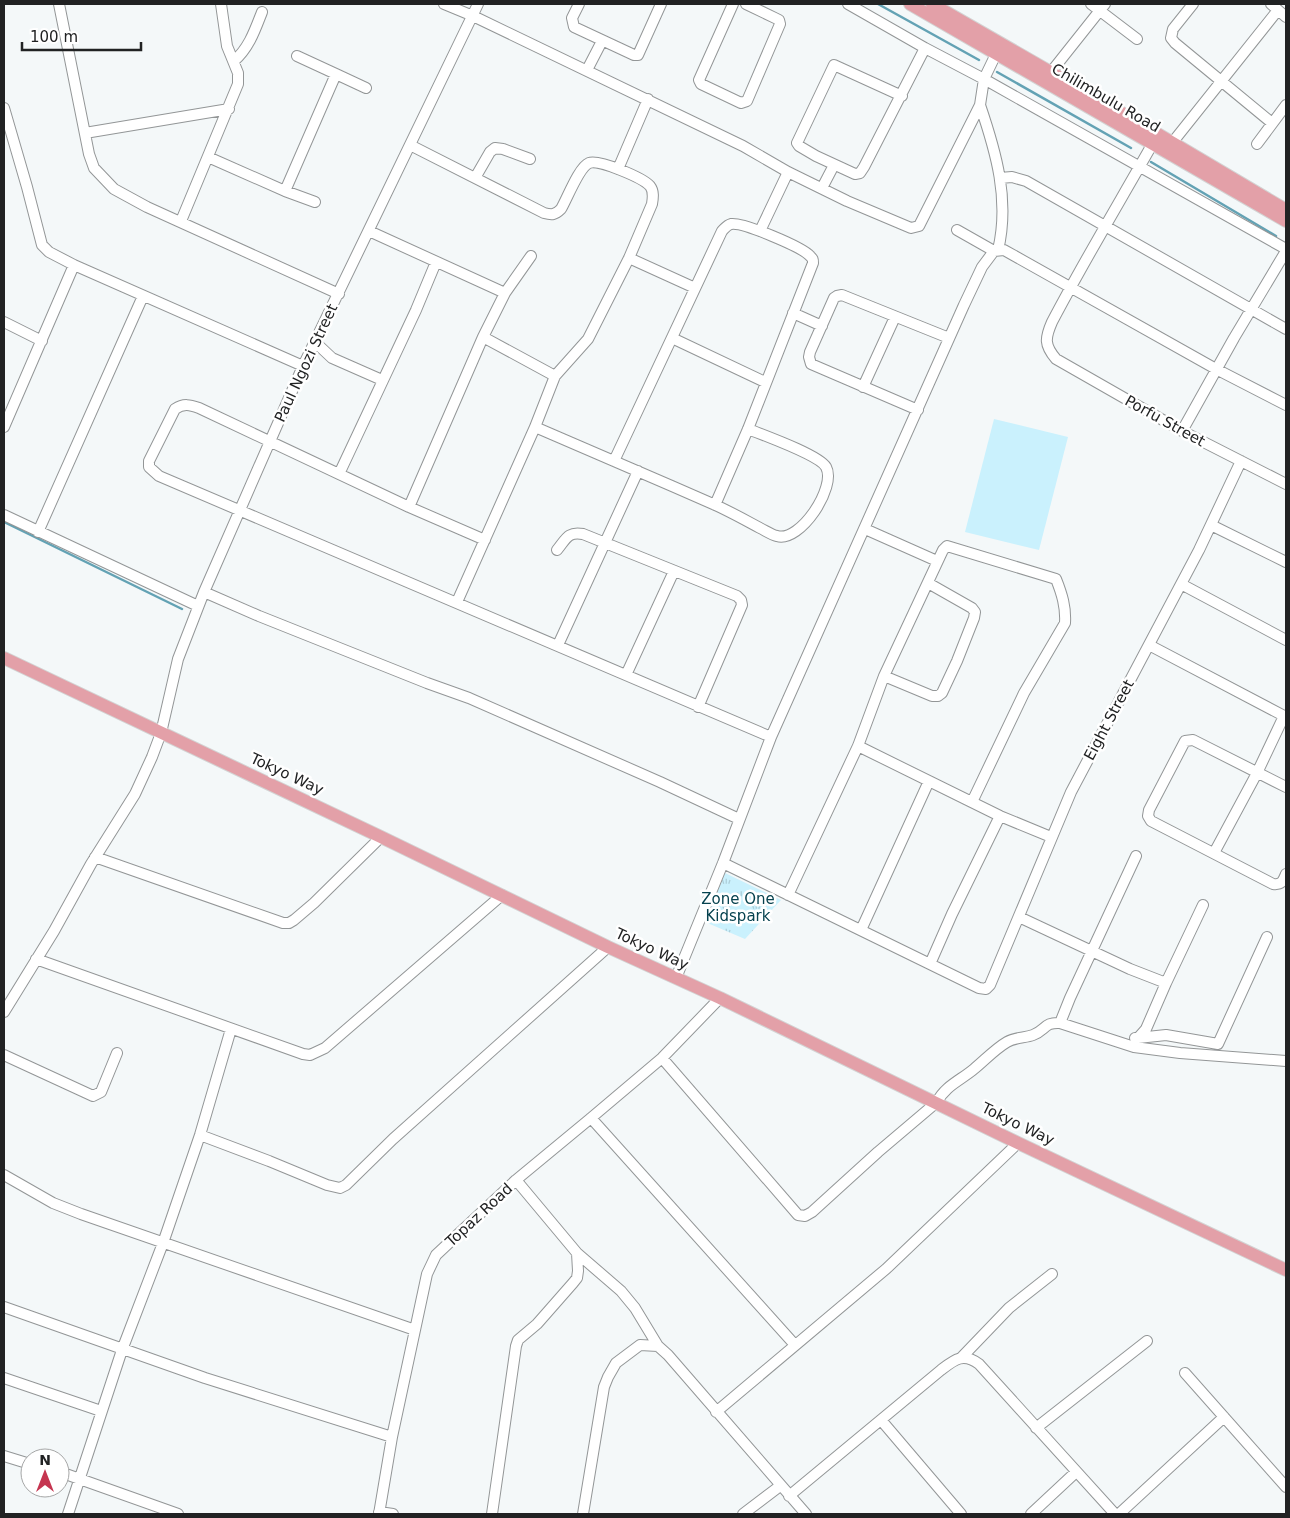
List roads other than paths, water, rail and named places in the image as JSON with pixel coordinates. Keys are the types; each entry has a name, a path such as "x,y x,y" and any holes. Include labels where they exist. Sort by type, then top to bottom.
{"main road":[{"name":"Chilimbulu Road","path":"910,4 1286,220"},
{"name":"Chilimbulu Road","path":"932,4 1286,210"},
{"name":"Tokyo Way","path":"4,658 608,947 720,998 1018,1143 1286,1270"}],"street":[{"path":"60,4 85,133 94,168 114,189 148,207 339,294"},
{"path":"181,221 238,84 238,73 227,46 221,4"},
{"path":"444,4 648,99 743,146 788,172 855,204 914,229 918,226 945,176 980,105 984,78 996,54"},
{"name":"Paul Ngozi Street","path":"4,1012 135,794 161,733 178,659 204,592 303,366 478,4"},
{"path":"579,4 572,18 574,27 602,41 638,55 661,4"},
{"path":"733,4 699,80 701,84 741,103 747,101 780,24 776,18 746,4"},
{"path":"848,4 925,48 984,78 1286,250 1252,311 1216,369 1182,432"},
{"path":"1091,4 1103,7 1137,39"},
{"path":"1193,4 1173,29 1171,38 1175,44 1221,83 1272,123"},
{"path":"1051,72 1103,7"},
{"path":"1172,143 1278,10"},
{"path":"234,61 250,42 262,12"},
{"path":"587,70 602,41"},
{"path":"902,96 836,65 833,66 797,143 799,146 834,165 855,174 860,172 902,96 925,48"},
{"path":"297,56 366,88"},
{"path":"286,191 336,74"},
{"path":"618,169 648,99"},
{"path":"676,978 771,737 949,338 982,267 996,250 1002,226 1000,178 990,134 980,105"},
{"path":"1257,144 1286,105"},
{"path":"4,108 42,245 49,252 143,296 303,366"},
{"path":"85,133 229,109"},
{"path":"1071,286 1153,143"},
{"path":"410,145 544,213 552,215 557,214 561,209 583,168 589,163 597,162 618,169 645,182 651,188 653,196 652,204 629,258 588,339 555,376 535,427 457,602"},
{"path":"475,178 490,152 495,148 530,159"},
{"path":"208,157 315,202"},
{"path":"822,188 834,165"},
{"path":"760,231 788,172"},
{"path":"1000,178 1012,177 1026,181 1286,329"},
{"path":"614,461 726,226 731,224 744,225 760,231 806,252 813,259 813,263 748,429 715,505"},
{"path":"957,230 996,250 1004,250 1216,369 1286,405"},
{"path":"369,231 505,293"},
{"path":"409,506 483,337 505,293 531,256"},
{"path":"629,258 695,288"},
{"path":"339,474 416,310 436,262"},
{"path":"4,427 8,404 42,341 74,265"},
{"name":"Porfu Street","path":"1071,286 1047,333 1048,350 1056,359 1182,432 1286,484"},
{"path":"918,410 811,364 809,361 810,352 834,298 842,295 949,338"},
{"path":"38,532 143,296"},
{"path":"793,313 822,326"},
{"path":"863,387 895,317"},
{"path":"4,322 42,341"},
{"path":"483,337 555,376"},
{"path":"672,338 766,382"},
{"path":"315,342 332,358 382,380"},
{"path":"485,540 190,405 182,405 176,408 149,461 149,467 159,476 771,737"},
{"path":"535,427 715,505 778,536 785,537 806,523 817,508 825,489 828,475 826,467 806,453 748,429"},
{"name":"Eight Street","path":"930,964 979,988 986,988 990,985 1071,792 1181,584 1241,462"},
{"path":"558,646 638,471"},
{"path":"4,515 198,606"},
{"path":"1211,525 1286,562"},
{"path":"865,529 937,561"},
{"path":"557,550 569,535 575,532 583,534 737,596 741,600 742,605 698,707"},
{"path":"788,894 858,746 884,676 942,550 947,546 1056,579 1065,604 1064,623 1024,693 972,802"},
{"path":"626,676 674,571"},
{"path":"884,676 932,696 938,696 942,693 957,661 975,612 972,608 928,583"},
{"path":"1181,584 1286,640"},
{"path":"204,592 427,683 469,698 739,819"},
{"path":"1149,645 1285,716 1214,853"},
{"path":"1286,787 1256,774 1193,740 1185,741 1149,810 1148,816 1151,821 1273,884 1279,885 1286,874"},
{"path":"858,746 1000,816 1051,837"},
{"path":"861,930 929,781"},
{"path":"723,862 930,964 1000,816"},
{"path":"96,857 283,923 289,923 314,903 381,837"},
{"path":"1060,1023 1136,856"},
{"path":"36,959 231,1029 310,1055 320,1052 502,895"},
{"path":"1138,1038 1146,1029 1203,904"},
{"path":"1019,917 1092,952 1166,983"},
{"path":"1103,1037 1129,1039 1166,1035 1218,1044 1267,937"},
{"path":"200,1135 269,1160 327,1185 340,1188 346,1185 393,1139 608,947"},
{"name":"Topaz Road","path":"379,1513 392,1438 427,1274 436,1255 516,1180 662,1058 720,998"},
{"path":"662,1058 798,1215 805,1216 812,1212 937,1102 941,1094 950,1086 1008,1042 1020,1036 1032,1036 1046,1024 1052,1022 1134,1047 1180,1053 1286,1061"},
{"path":"68,1514 122,1350 163,1243 200,1135 231,1029"},
{"path":"4,1055 92,1096 101,1092 117,1053"},
{"path":"591,1118 795,1346"},
{"path":"716,1412 886,1269 1018,1143"},
{"path":"4,1175 53,1203 415,1330"},
{"path":"516,1180 577,1253 621,1291 658,1346 668,1355 806,1514"},
{"path":"492,1514 516,1346 523,1335 537,1324 577,1278 577,1253"},
{"path":"961,1358 1009,1308 1052,1274"},
{"path":"4,1306 122,1350 392,1438"},
{"path":"1036,1428 1147,1342"},
{"path":"583,1514 604,1388 608,1377 616,1362 640,1345 658,1346"},
{"path":"789,1496 951,1362 961,1358 972,1358 1114,1514"},
{"path":"1185,1373 1286,1487"},
{"path":"4,1378 101,1411"},
{"path":"1119,1514 1224,1417"},
{"path":"881,1420 961,1514"},
{"path":"4,1456 20,1461"},
{"path":"1031,1514 1076,1472"},
{"path":"70,1475 178,1514"},
{"path":"743,1514 780,1486"},
{"path":"379,1513 393,1514"}],"waterway":[{"path":"878,4 979,60"},
{"path":"997,72 1131,148"},
{"path":"1151,162 1276,236"},
{"path":"4,522 182,609"}],"park label":[{"name":"Zone One Kidspark","path":"738,908"}]}
